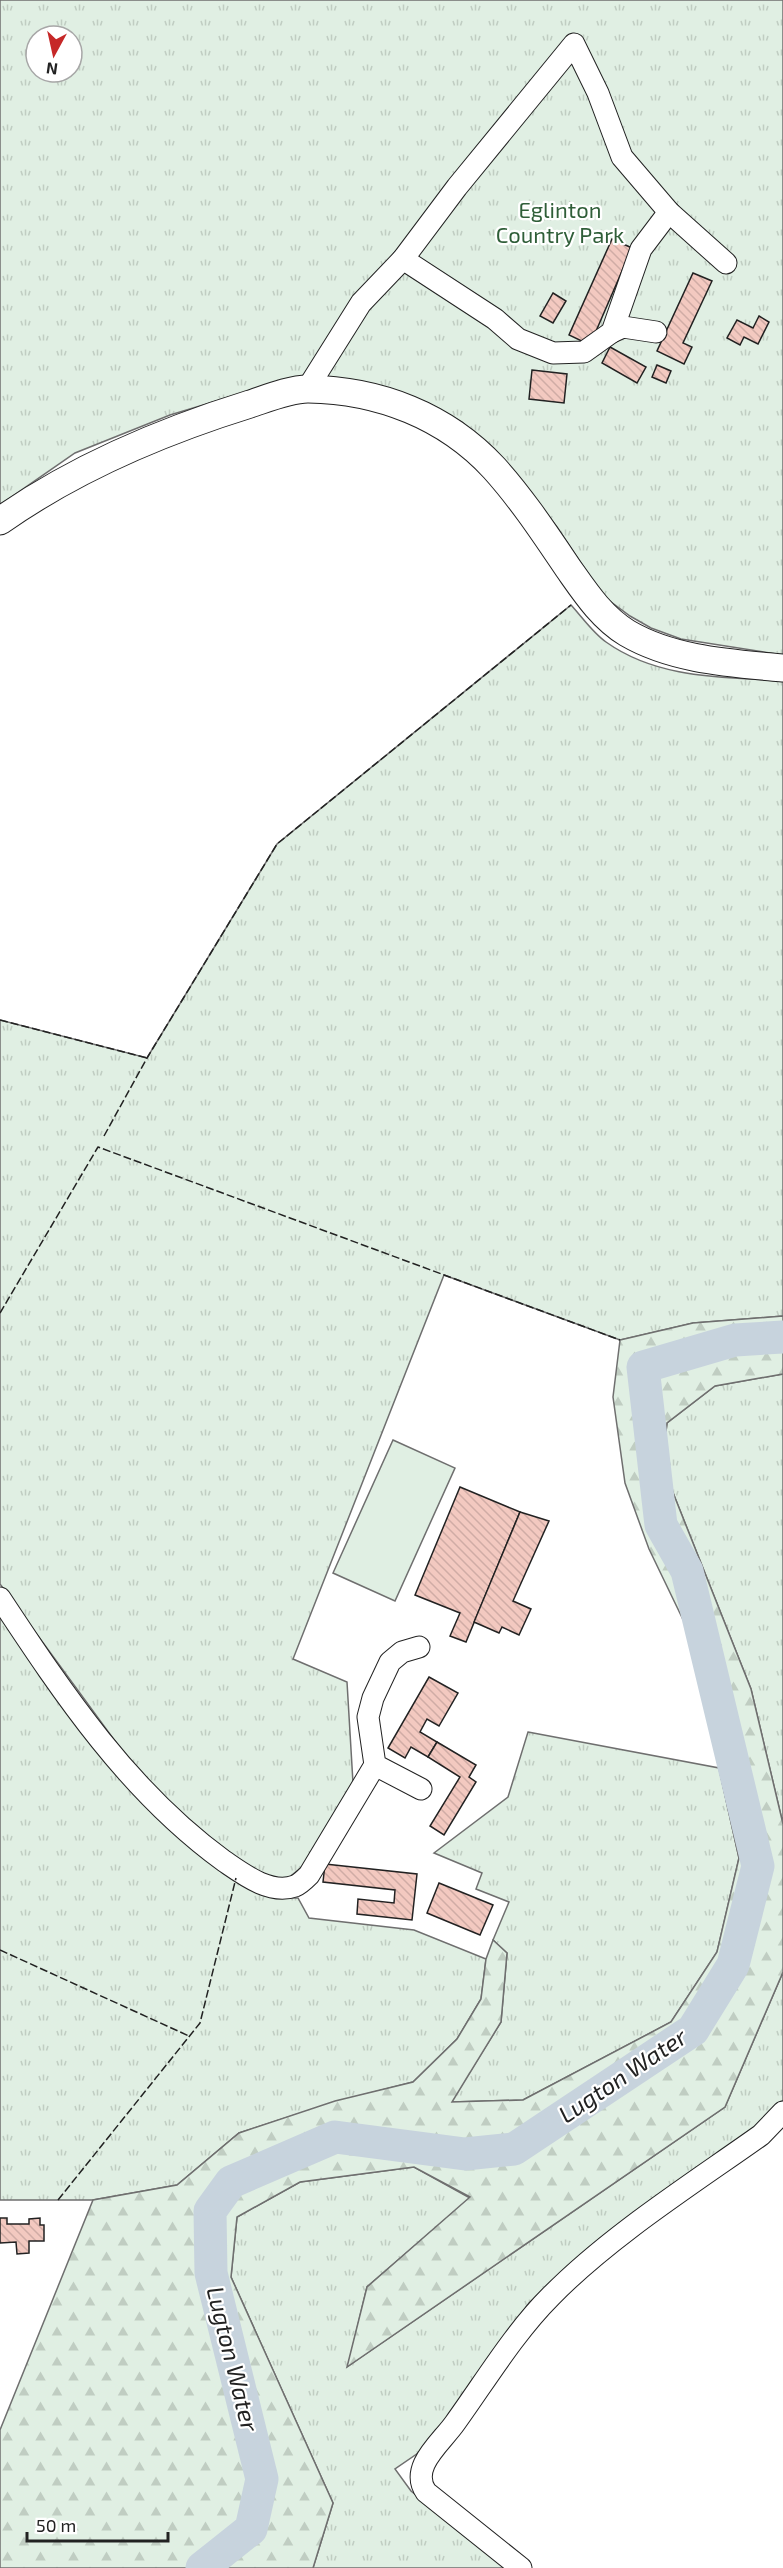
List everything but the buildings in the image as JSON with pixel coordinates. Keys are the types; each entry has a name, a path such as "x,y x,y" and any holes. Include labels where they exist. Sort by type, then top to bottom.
{"main road":[{"path":"0,521 70,478 124,452 225,412 307,389 391,402 421,412 467,441 519,498 591,600 625,631 652,646 692,657 783,668"}],"street":[{"path":"307,389 360,303 403,259 457,187 574,44 598,93 622,157 669,212 726,263"},
{"path":"612,332 640,249 669,212"},
{"path":"403,259 495,319 518,339 553,353 584,352 623,327 656,332"},
{"path":"0,1598 90,1727 138,1786 171,1819 246,1876 266,1885 282,1888 296,1886 309,1875 375,1765 368,1717 373,1698 390,1662 402,1652 419,1647"},
{"path":"375,1765 421,1789"},
{"path":"521,2568 426,2492 419,2474 425,2461 444,2439 525,2326 565,2282 649,2216 761,2135 783,2112"}],"green space":[{"name":"Eglinton Country Park","path":"0,0 783,0 783,655 681,639 651,628 630,616 603,596 557,527 514,472 462,422 428,403 392,389 289,379 170,415 75,453 0,505"},
{"path":"571,605 592,630 606,642 647,663 691,674 783,681 783,1316 693,1323 620,1340 444,1275 293,1659 347,1682 353,1783 303,1866 287,1879 267,1876 251,1869 176,1811 123,1752 0,1584 0,1020 147,1058 277,844"},
{"path":"783,1316 783,1374 715,1386 667,1423 662,1465 751,1689 783,1824 783,1972 725,2107 347,2367 367,2287 470,2197 414,2167 300,2182 237,2217 231,2277 333,2503 313,2568 0,2568 0,2430 93,2200 177,2185 239,2133 335,2101 413,2082 457,2039 481,1999 486,1959 493,1940 507,1953 501,2022 452,2102 523,2100 671,2022 717,1952 739,1858 688,1630 649,1549 625,1483 613,1397 620,1340 693,1323"},
{"path":"783,1374 783,1824 751,1689 662,1465 667,1423 715,1386"},
{"path":"393,1440 455,1468 395,1601 333,1573"},
{"path":"0,1611 65,1709 236,1878 265,1894 298,1898 309,1918 414,1930 486,1959 481,1999 457,2039 413,2082 335,2102 239,2133 177,2185 93,2200 0,2200"},
{"path":"528,1732 719,1768 739,1858 717,1952 671,2022 523,2100 451,2102 501,2022 507,1953 493,1940 509,1902 476,1889 482,1873 434,1853 508,1797"},
{"path":"783,1972 783,2100 762,2127 573,2262 529,2303 424,2449 395,2469 411,2491 507,2568 313,2568 333,2503 231,2277 237,2217 300,2182 414,2167 470,2198 367,2287 348,2366 725,2107"}],"waterway":[{"name":"Lugton Water","path":"202,2568 251,2529 262,2479 211,2273 210,2211 231,2182 335,2137 465,2154 514,2149 693,2030 733,1965 758,1866 687,1571 661,1525 643,1367 735,1340 783,1337"}],"fence":[{"path":"104,1136 147,1058 277,844 571,605"},
{"path":"0,1020 147,1058"},
{"path":"0,1313 98,1147 620,1340"},
{"path":"58,2200 200,2023 236,1878"},
{"path":"0,1950 189,2036"}]}
